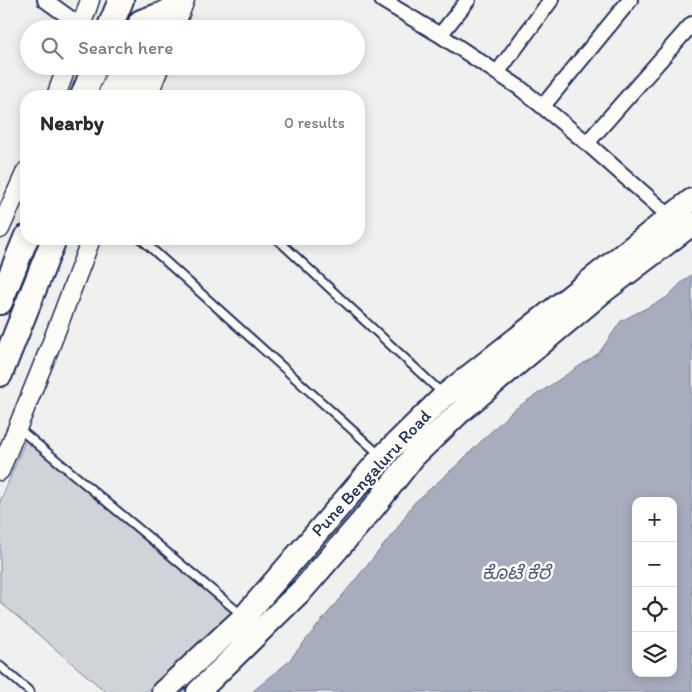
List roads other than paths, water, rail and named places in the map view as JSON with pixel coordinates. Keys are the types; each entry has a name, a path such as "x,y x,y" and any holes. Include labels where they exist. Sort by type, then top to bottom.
{"highway":[{"path":"113,20 121,0"},
{"path":"142,20 150,0"},
{"path":"152,20 167,13 178,0"},
{"path":"84,90 91,75"},
{"path":"112,90 118,75"},
{"path":"136,90 138,75"},
{"path":"0,302 23,245"},
{"path":"0,374 52,245"}],"main road":[{"name":"Pune Bengaluru Road","path":"198,692 304,588 414,456 454,417 682,223 692,200"},
{"name":"Pune Bengaluru Road","path":"163,692 244,617 382,457 444,396 682,223"}],"street":[{"path":"45,0 71,20"},
{"path":"83,20 90,0"},
{"path":"177,20 185,0"},
{"path":"382,0 440,35 543,106 682,223"},
{"path":"440,35 468,0"},
{"path":"497,74 551,0"},
{"path":"543,106 630,0"},
{"path":"587,143 692,24"},
{"path":"58,90 63,75"},
{"path":"150,90 156,75"},
{"path":"0,229 20,184"},
{"path":"0,471 89,245"}],"lane":[{"path":"148,245 382,457"},
{"path":"283,245 444,396"},
{"path":"18,428 244,617"},
{"path":"0,666 30,692"}],"water":[{"name":"ಕೊಟೆ ಕೆರೆ","path":"692,274 692,692 252,692 287,663 396,530 413,504 457,465 512,411 599,353 621,321 666,298"}]}
